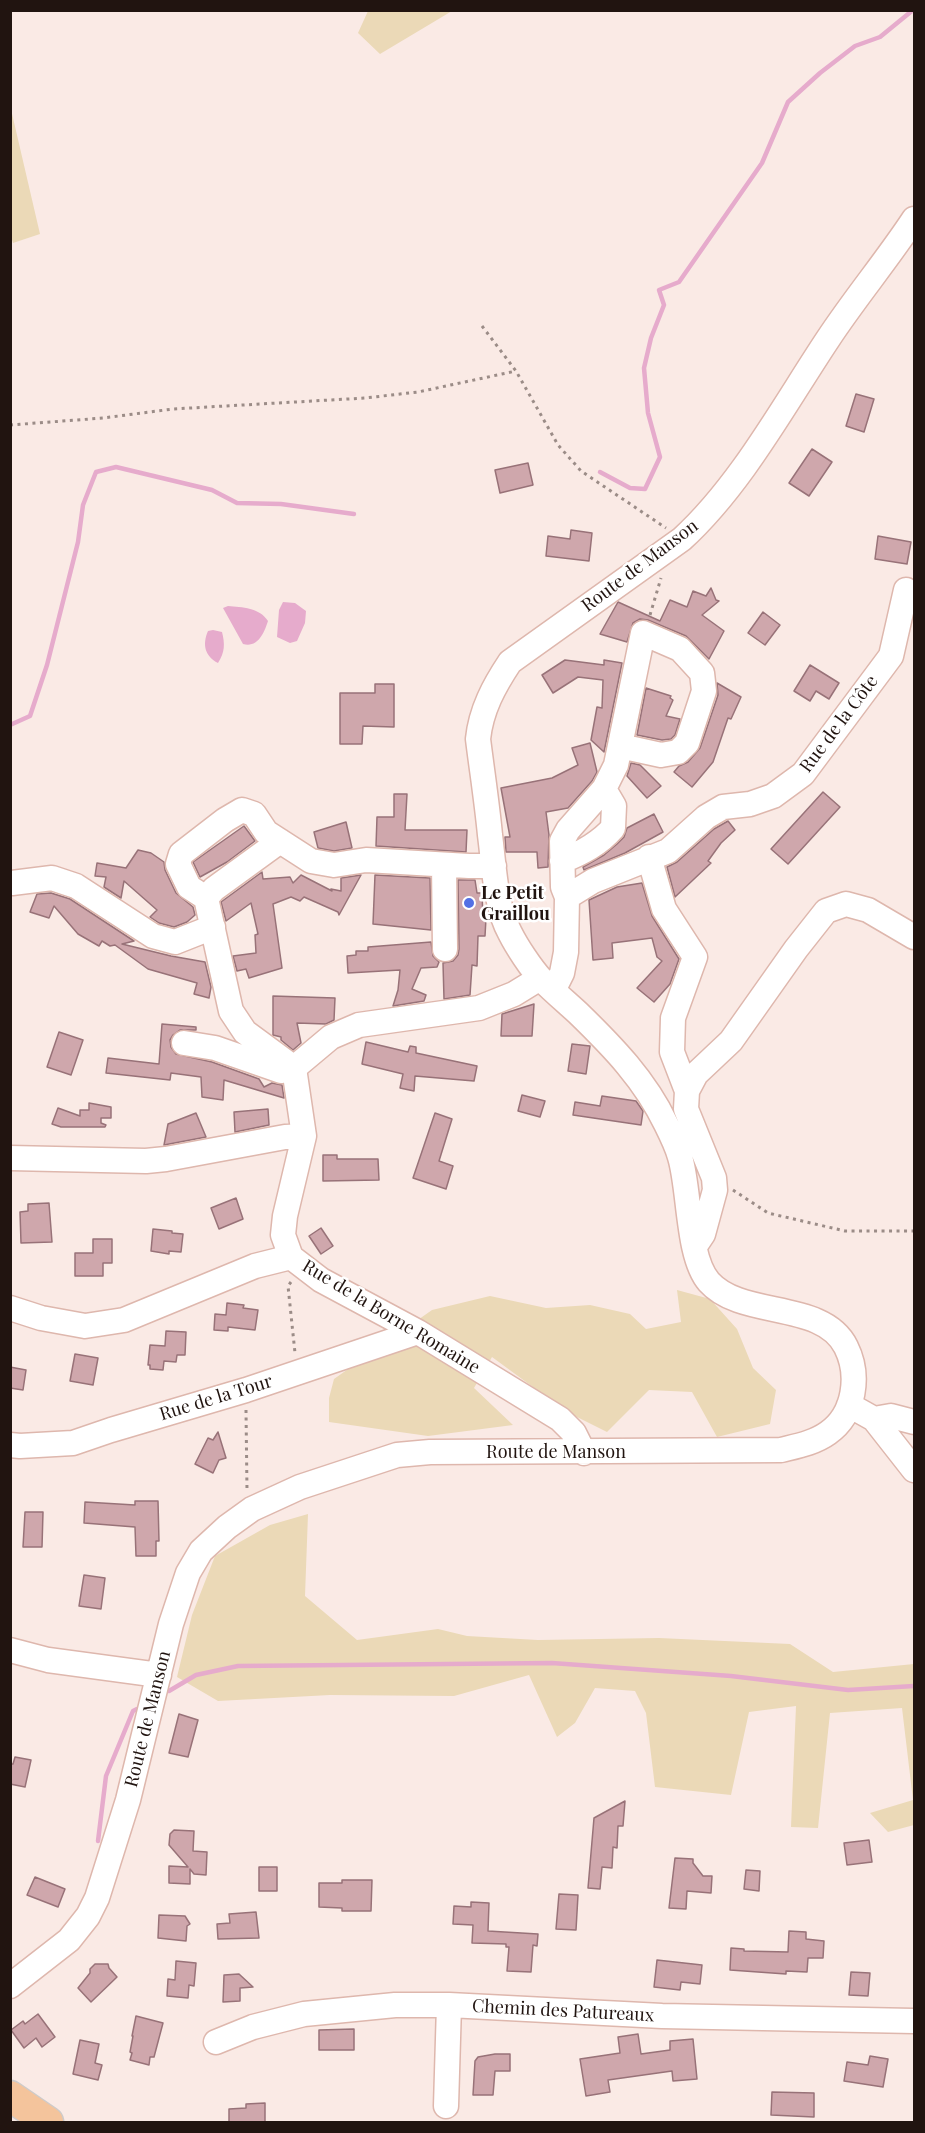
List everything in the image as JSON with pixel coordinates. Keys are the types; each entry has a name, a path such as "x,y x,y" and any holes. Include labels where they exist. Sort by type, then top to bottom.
{"main road":[{"path":"10,2096 48,2122"}],"street":[{"name":"Route de Manson","path":"10,1986 69,1940 88,1916 97,1898 128,1800 171,1624 188,1574 201,1551 227,1527 247,1513 300,1487 397,1455 430,1452 781,1450 808,1444 827,1434 839,1423 849,1405 854,1388 854,1372 846,1346 831,1329 800,1314 757,1306 718,1291 704,1276 694,1246 681,1158 649,1091 626,1062 547,984 507,926 498,896 478,739 482,715 495,686 510,662 673,545 703,520 741,472 831,335 915,219"},
{"name":"Rue de la Côte","path":"567,897 593,880 668,850 706,817 723,807 750,804 773,796 803,774 891,656 906,590"},
{"path":"184,1043 215,1048 281,1071 294,1068 331,1037 359,1025 478,1008 547,984 562,973 566,952 567,897 563,887 562,841 568,830 604,789 616,765 620,746 644,633 680,649 702,674 704,691 687,743 678,752 661,755 620,746"},
{"path":"562,861 604,838 613,828 614,806 604,789"},
{"path":"294,1068 245,1032 231,1011 206,898 189,887 178,864 181,854 225,820 242,810 254,814 266,832 311,861 334,864 366,860 494,866"},
{"path":"206,898 214,889 280,841"},
{"path":"649,857 664,909 695,957 674,1018 672,1052 687,1091 686,1109 714,1178 715,1190 703,1234 694,1246"},
{"path":"444,865 446,949"},
{"path":"12,883 52,878 76,885 153,936 175,942 213,927"},
{"path":"687,1091 696,1074 731,1041 796,949 826,911 846,904 868,910 915,937"},
{"name":"Rue de la Borne Romaine","path":"294,1068 304,1136 285,1216 283,1235 296,1261 321,1280 418,1332 560,1419 574,1433 584,1452"},
{"path":"10,1158 146,1161 285,1137 304,1136"},
{"path":"10,1308 41,1318 85,1326 124,1320 255,1266 296,1261"},
{"name":"Rue de la Tour","path":"10,1445 73,1443 246,1390 418,1332"},
{"path":"849,1405 874,1419 915,1470"},
{"path":"874,1419 891,1416 915,1422"},
{"path":"10,1650 48,1660 159,1675"},
{"name":"Chemin des Patureaux","path":"216,2042 253,2027 304,2014 346,2008 395,2005 449,2005 662,2016 915,2021"},
{"path":"446,2106 449,2005"}],"path":[{"path":"482,326 516,371 558,445 581,471 673,545 644,633"},
{"path":"10,425 103,418 173,409 365,398 418,392 516,371"},
{"path":"714,1178 768,1213 845,1231 915,1232"},
{"path":"296,1261 288,1286 297,1372"},
{"path":"246,1390 247,1513"}],"shaded area":[{"path":"368,10 452,11 380,54 358,33"},
{"path":"10,105 40,234 13,243 10,234"},
{"path":"283,602 295,603 306,611 305,623 297,641 290,643 277,637 279,610"},
{"path":"228,606 250,609 265,617 268,621 256,642 243,644 223,608"},
{"path":"208,631 222,632 224,640 223,652 218,663 210,657 205,645"},
{"path":"677,1290 710,1299 737,1329 753,1368 776,1390 770,1424 717,1437 692,1392 649,1390 607,1432 567,1412 492,1357 474,1388 513,1425 428,1436 329,1422 329,1398 334,1379 432,1310 490,1296 546,1308 590,1305 630,1314 646,1329 681,1322"},
{"path":"308,1514 305,1596 357,1640 438,1629 467,1636 538,1640 659,1638 790,1644 833,1672 914,1664 914,1825 888,1832 870,1813 913,1800 902,1708 830,1713 818,1828 791,1827 796,1706 749,1712 731,1795 655,1787 646,1713 635,1691 595,1688 575,1723 557,1737 529,1675 454,1696 330,1695 218,1701 177,1677 192,1615 215,1556 270,1525"}],"building":[{"path":"856,394 874,399 864,432 846,426"},
{"path":"812,449 832,462 809,496 789,483"},
{"path":"528,463 533,485 500,493 495,470"},
{"path":"571,530 592,533 589,561 546,556 548,536 570,539"},
{"path":"878,536 911,542 907,564 875,559"},
{"path":"711,588 716,600 719,601 702,615 724,631 709,659 686,636 648,620 640,619 633,623 627,642 600,634 618,602 660,621 670,600 687,607 693,591 706,596"},
{"path":"763,612 780,625 765,645 748,633"},
{"path":"565,660 604,665 604,660 622,663 604,752 591,740 597,707 602,708 603,680 578,677 553,693 542,675"},
{"path":"810,665 839,683 829,699 816,691 810,701 794,691"},
{"path":"717,683 741,697 731,719 728,718 713,762 692,787 674,772 679,766 688,762 700,748 718,695"},
{"path":"375,684 394,684 394,727 363,726 362,744 340,744 340,693 375,693"},
{"path":"646,688 671,696 673,700 666,716 680,719 675,735 671,739 662,740 637,735"},
{"path":"590,743 597,772 592,781 568,808 546,812 549,835 548,867 538,868 537,852 506,852 505,837 510,837 501,788 552,778 578,765 572,748"},
{"path":"631,763 640,765 661,786 647,798 627,776"},
{"path":"823,792 840,807 788,864 771,849"},
{"path":"394,794 407,794 405,830 467,830 466,852 376,846 377,817 394,817"},
{"path":"654,814 663,832 625,853 584,870 583,867 604,855 617,844 624,837 627,828"},
{"path":"728,821 735,830 721,843 708,861 711,863 675,897 667,867 677,862 714,829"},
{"path":"346,822 352,848 334,851 318,848 314,832"},
{"path":"244,826 255,841 227,862 200,877 193,862"},
{"path":"138,850 151,853 164,862 165,870 176,893 193,907 195,915 187,922 174,927 159,923 150,917 157,910 124,881 121,898 104,887 106,877 95,876 97,863 126,868"},
{"path":"262,872 263,879 290,877 293,883 301,875 332,891 331,889 341,891 341,878 361,875 339,915 338,912 304,897 300,901 291,897 273,904 282,968 249,978 246,969 237,971 233,956 256,953 255,935 258,934 251,903 226,921 221,902"},
{"path":"375,875 430,878 431,930 373,924"},
{"path":"458,880 475,880 477,893 482,893 483,919 486,918 485,936 478,936 477,966 472,965 470,995 444,999 443,963 453,961 459,949"},
{"path":"642,883 652,916 679,959 670,984 654,1002 637,988 662,961 657,957 652,938 612,943 613,958 593,960 589,900 617,887"},
{"path":"51,893 70,899 134,941 122,944 205,962 211,987 209,998 194,994 197,983 148,969 115,945 110,946 102,941 99,946 78,934 54,906 49,918 30,912 37,894"},
{"path":"431,942 433,956 439,962 437,967 421,968 412,989 426,995 424,1001 393,1006 398,990 400,970 348,973 347,956 356,955 356,951 368,951 368,947"},
{"path":"273,996 335,998 334,1020 326,1024 297,1023 301,1043 293,1050 281,1040 281,1037 273,1035"},
{"path":"534,1004 532,1036 501,1036 502,1014"},
{"path":"162,1024 196,1027 196,1030 180,1030 173,1035 170,1040 171,1047 176,1054 212,1062 259,1079 264,1087 272,1083 282,1085 284,1098 224,1080 223,1100 202,1097 201,1077 171,1073 170,1080 106,1073 108,1058 159,1064"},
{"path":"59,1032 83,1040 71,1075 47,1067"},
{"path":"366,1042 408,1052 410,1046 416,1047 416,1053 477,1066 474,1081 415,1076 414,1091 400,1088 403,1074 362,1064"},
{"path":"572,1044 590,1046 586,1074 568,1071"},
{"path":"522,1095 545,1101 540,1117 518,1111"},
{"path":"602,1096 636,1101 643,1111 641,1125 573,1115 575,1102 600,1106"},
{"path":"89,1103 111,1107 111,1118 101,1118 101,1123 106,1125 105,1127 61,1127 52,1124 58,1108 80,1116 80,1110 89,1110"},
{"path":"268,1109 269,1125 235,1132 234,1112"},
{"path":"196,1113 206,1137 164,1145 168,1124"},
{"path":"435,1113 452,1119 439,1161 453,1166 446,1189 413,1178"},
{"path":"323,1155 337,1155 337,1159 378,1159 379,1180 323,1181"},
{"path":"236,1198 243,1219 219,1229 211,1208"},
{"path":"49,1203 52,1242 21,1243 20,1212 28,1211 28,1204"},
{"path":"321,1228 333,1246 321,1254 309,1236"},
{"path":"153,1229 183,1234 181,1252 169,1251 169,1254 151,1251"},
{"path":"93,1239 112,1239 112,1263 103,1263 103,1276 75,1276 75,1253 93,1253"},
{"path":"227,1303 258,1310 255,1330 228,1327 228,1331 214,1330 215,1314 226,1315"},
{"path":"166,1331 186,1332 185,1355 177,1355 176,1362 164,1361 163,1370 150,1369 148,1365 150,1345 165,1346"},
{"path":"75,1354 98,1358 93,1385 70,1381"},
{"path":"10,1367 26,1370 23,1390 10,1388"},
{"path":"218,1432 226,1458 219,1460 213,1473 195,1464 208,1438 213,1440"},
{"path":"135,1501 158,1501 159,1541 156,1541 156,1556 136,1556 135,1527 84,1523 85,1502 135,1505"},
{"path":"25,1512 43,1512 42,1547 23,1547"},
{"path":"84,1575 105,1578 101,1609 79,1606"},
{"path":"179,1714 198,1720 188,1757 169,1753"},
{"path":"15,1757 31,1760 25,1787 10,1784 10,1764 13,1764"},
{"path":"625,1801 623,1826 618,1826 617,1848 613,1847 612,1868 602,1867 600,1889 588,1888 594,1818"},
{"path":"174,1830 194,1831 193,1851 207,1852 206,1875 194,1874 190,1869 190,1884 169,1883 169,1866 188,1867 169,1845 170,1834"},
{"path":"869,1840 872,1862 847,1865 844,1843"},
{"path":"675,1858 693,1859 693,1863 703,1876 712,1876 711,1893 687,1891 686,1909 669,1908"},
{"path":"259,1867 277,1867 277,1891 259,1891"},
{"path":"746,1870 760,1871 759,1891 744,1889"},
{"path":"35,1877 65,1889 58,1907 27,1895"},
{"path":"342,1880 372,1880 371,1911 342,1911 342,1908 319,1907 319,1883 342,1883"},
{"path":"559,1894 578,1895 576,1930 556,1929"},
{"path":"471,1902 489,1903 488,1931 538,1934 537,1946 533,1945 531,1972 507,1971 509,1947 506,1947 506,1944 472,1943 473,1925 453,1924 454,1906 471,1907"},
{"path":"256,1912 259,1938 218,1939 217,1924 230,1923 229,1914"},
{"path":"159,1915 185,1916 190,1924 187,1926 186,1941 158,1938"},
{"path":"789,1931 806,1932 806,1939 824,1941 823,1958 808,1958 807,1972 786,1971 786,1974 730,1970 731,1948 744,1949 744,1951 788,1952"},
{"path":"657,1960 702,1965 700,1984 681,1982 680,1990 654,1987"},
{"path":"176,1961 196,1963 194,1986 189,1985 188,1998 167,1996 168,1979 175,1980"},
{"path":"95,1964 108,1964 117,1977 91,2002 78,1988"},
{"path":"851,1972 870,1973 868,1996 849,1995"},
{"path":"239,1974 253,1987 240,1988 240,2001 223,2002 224,1975"},
{"path":"38,2014 55,2037 42,2047 36,2038 24,2048 11,2030 23,2021 25,2024"},
{"path":"136,2016 163,2023 154,2057 150,2057 149,2065 130,2060"},
{"path":"354,2029 354,2050 319,2050 319,2030"},
{"path":"638,2034 641,2054 670,2050 670,2041 693,2039 697,2079 673,2081 672,2071 608,2080 610,2092 586,2096 580,2059 620,2053 618,2037"},
{"path":"80,2040 99,2044 95,2063 102,2065 98,2080 73,2074"},
{"path":"510,2054 510,2071 495,2071 493,2095 473,2095 475,2061 478,2057"},
{"path":"870,2056 888,2059 883,2087 844,2081 847,2062 868,2065"},
{"path":"772,2092 814,2093 814,2117 771,2115"},
{"path":"265,2103 265,2122 229,2122 229,2109 246,2108 246,2104"}],"waterway":[{"path":"600,472 630,488 645,489 660,457 648,413 644,368 651,338 664,305 659,290 679,282 762,163 788,102 855,46 880,37 913,10"},
{"path":"10,725 30,716 47,665 78,542 83,505 96,472 116,467 212,490 237,503 281,504 354,514"},
{"path":"169,1691 196,1675 238,1666 552,1663 731,1676 848,1690 914,1686"},
{"path":"98,1841 106,1776 133,1711 137,1709"}],"place":[{"name":"Le Petit Graillou","path":"469,903"}]}
